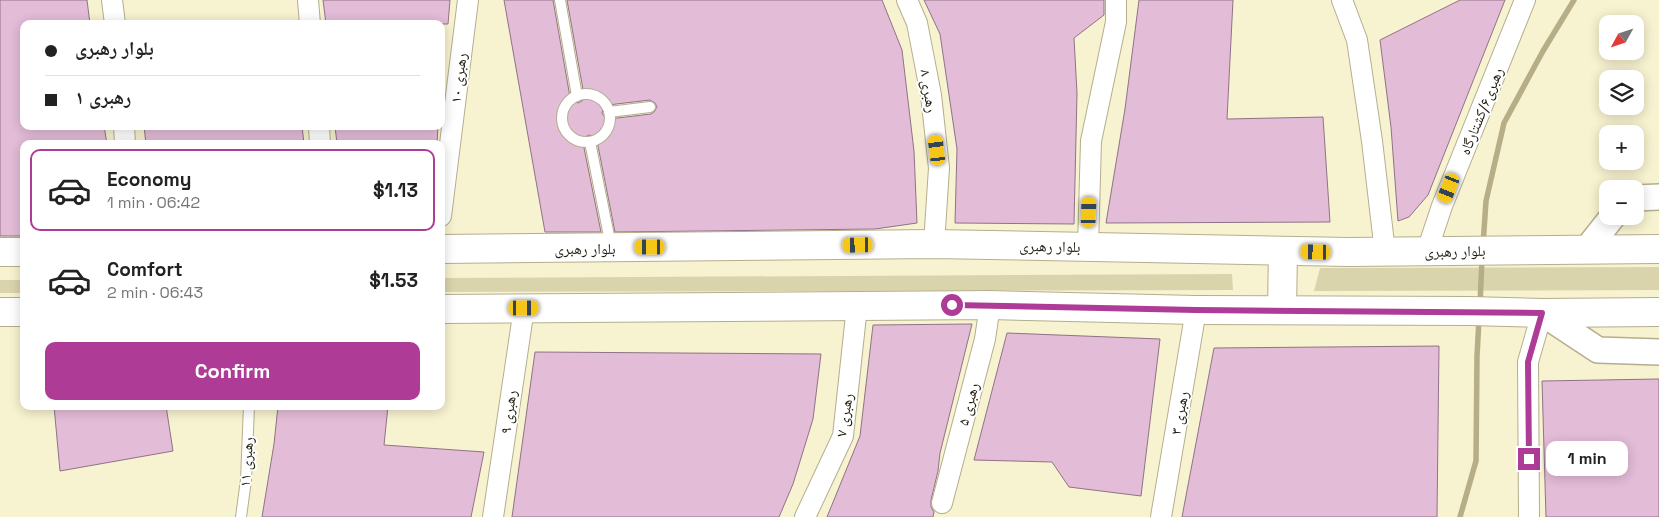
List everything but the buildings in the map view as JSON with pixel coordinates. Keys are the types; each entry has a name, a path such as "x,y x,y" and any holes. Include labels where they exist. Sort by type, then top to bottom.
{"main road":[{"name":"بلوار رهبری","path":"445,249 934,244 1385,252 1659,249"},
{"path":"1282,310 1283,251"},
{"path":"0,252 20,252"},
{"path":"445,309 990,305 1196,310 1542,313 1659,312"},
{"path":"0,312 20,312"}],"street":[{"path":"112,0 114,20"},
{"path":"308,0 310,20"},
{"name":"رهبری ۱۰","path":"445,184 468,0"},
{"name":"رهبری ۸","path":"907,0 917,22 919,32 931,94 940,168 934,244"},
{"path":"1088,247 1091,141 1116,22 1116,0"},
{"path":"1342,0 1357,40 1372,141 1385,252"},
{"name":"رهبری۶/کشتارگاه","path":"1431,251 1442,206 1525,0"},
{"path":"1644,198 1659,197"},
{"path":"1588,249 1606,225"},
{"name":"رهبری ۵","path":"942,503 985,339 990,305"},
{"name":"رهبری ۷","path":"805,517 842,436 857,306"},
{"name":"رهبری ۹","path":"493,517 524,308"},
{"name":"رهبری ۳","path":"1162,517 1196,310"},
{"path":"1529,517 1528,362 1542,313 1598,350 1659,352"}],"lane":[{"path":"560,0 577,96"},
{"path":"588,94 595,96 602,100 609,112 610,121 608,128 598,140 582,142 574,139 563,127 563,111 566,104 577,96 588,94"},
{"path":"609,112 650,107"},
{"path":"590,142 612,247"},
{"name":"رهبری ۱۱","path":"241,517 246,480 249,410"}],"shaded area":[{"path":"1659,267 1659,290 1314,291 1320,268"},
{"path":"1232,274 1233,290 445,292 445,278"},
{"path":"0,280 20,280 20,293 0,293"}],"waterway":[{"path":"1483,245 1486,201 1504,123 1543,51 1574,0"},
{"path":"1480,305 1482,259"},
{"path":"1460,517 1476,461 1479,319"}],"route":[{"path":"952,305 1196,310 1542,313 1528,362 1529,459"}]}
